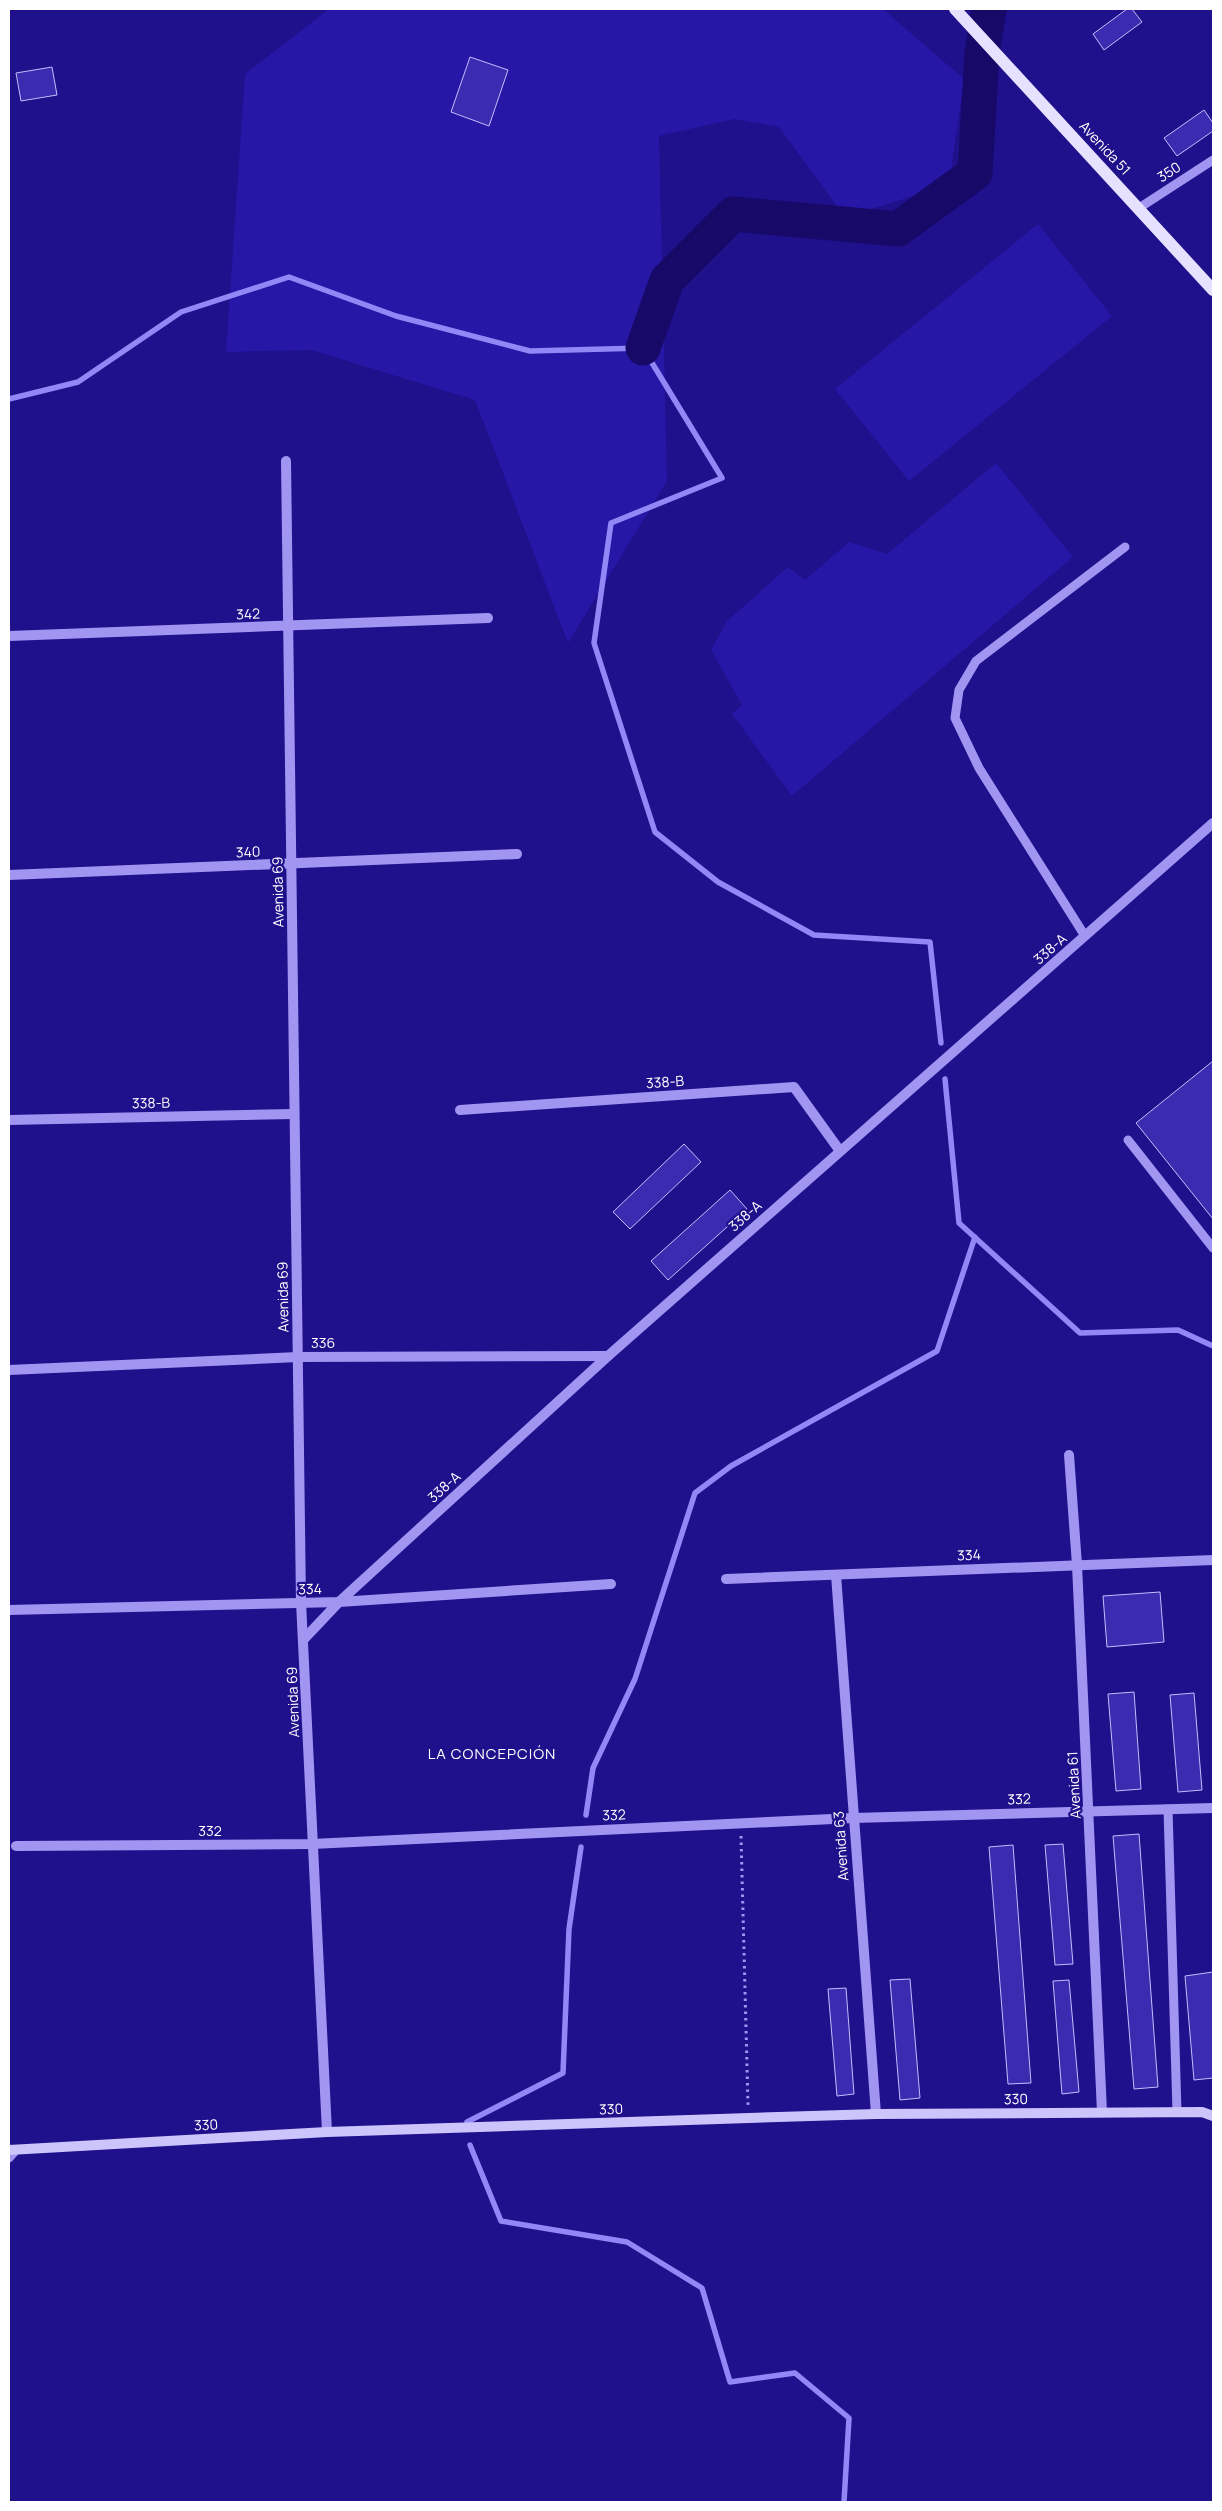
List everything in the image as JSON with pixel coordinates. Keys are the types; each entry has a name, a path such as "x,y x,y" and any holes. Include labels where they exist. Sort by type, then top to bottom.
{"main road":[{"name":"Avenida 51","path":"955,9 1140,208 1213,290"}],"street":[{"name":"Avenida 69","path":"286,461 301,1602 327,2132"},
{"name":"342","path":"9,636 488,618"},
{"name":"338-A","path":"304,1639 339,1602 608,1356 1213,823"},
{"name":"340","path":"9,875 291,865 518,854"},
{"name":"338-B","path":"460,1110 794,1087 840,1151"},
{"name":"338-B","path":"9,1120 294,1114"},
{"name":"336","path":"9,1370 298,1357 608,1356"},
{"name":"Avenida 61","path":"1068,1456 1077,1564 1102,2112"},
{"name":"334","path":"726,1579 1213,1560"},
{"name":"Avenida 63","path":"836,1575 876,2114"},
{"name":"334","path":"9,1610 339,1602 612,1584"},
{"name":"332","path":"16,1846 312,1844 853,1818 1213,1808"},
{"name":"330","path":"11,2152 327,2132 876,2114 1202,2112 1213,2116"}],"lane":[{"name":"350","path":"1140,208 1213,160"},
{"path":"1085,936 979,768 954,718 959,690 976,661 1125,547"},
{"path":"1128,1140 1213,1248"},
{"path":"1168,1809 1177,2112"}],"path":[{"path":"740,1823 749,2118"}],"shaded area":[{"path":"329,9 883,9 964,79 949,185 845,217 779,127 734,119 659,136 667,481 568,643 475,400 311,350 226,352 245,74"},
{"path":"1038,224 1112,316 909,481 835,389"},
{"path":"996,463 1073,557 792,796 732,714 742,705 711,650 727,621 788,567 805,580 849,542 887,554"}],"building":[{"path":"1127,9 1132,9 1142,22 1104,50 1093,34"},
{"path":"470,57 508,70 489,126 451,112"},
{"path":"52,67 57,95 21,101 16,73"},
{"path":"1204,110 1213,123 1213,131 1177,156 1164,138"},
{"path":"1213,1061 1213,1219 1136,1123"},
{"path":"684,1144 701,1162 630,1229 613,1212"},
{"path":"730,1190 747,1209 668,1280 651,1261"},
{"path":"1160,1592 1164,1642 1107,1647 1103,1596"},
{"path":"1134,1692 1141,1789 1116,1791 1108,1694"},
{"path":"1194,1693 1202,1790 1178,1792 1170,1695"},
{"path":"1139,1834 1158,2087 1134,2089 1113,1836"},
{"path":"1063,1844 1073,1964 1055,1965 1045,1845"},
{"path":"1013,1845 1031,2083 1008,2084 989,1847"},
{"path":"1213,1972 1213,2078 1194,2080 1185,1976"},
{"path":"910,1979 920,2098 900,2100 890,1980"},
{"path":"1069,1980 1079,2092 1062,2094 1053,1981"},
{"path":"846,1988 854,2094 837,2096 828,1989"}],"waterway":[{"path":"643,348 667,280 733,214 898,229 975,173 982,53 989,9"},
{"path":"9,399 78,382 181,312 289,277 396,316 530,351 643,348 722,478 611,523 594,643 655,832 718,882 814,935 930,942 941,1043"},
{"path":"945,1079 959,1223 1080,1333 1178,1330 1213,1346"},
{"path":"586,1815 593,1768 635,1679 695,1493 731,1466 937,1351 975,1237"},
{"path":"467,2122 563,2073 569,1929 581,1847"},
{"path":"470,2145 501,2221 627,2242 702,2288 730,2382 795,2373 849,2418 844,2502"}],"district":[{"name":"LA CONCEPCIÓN","path":"492,1754"}]}
